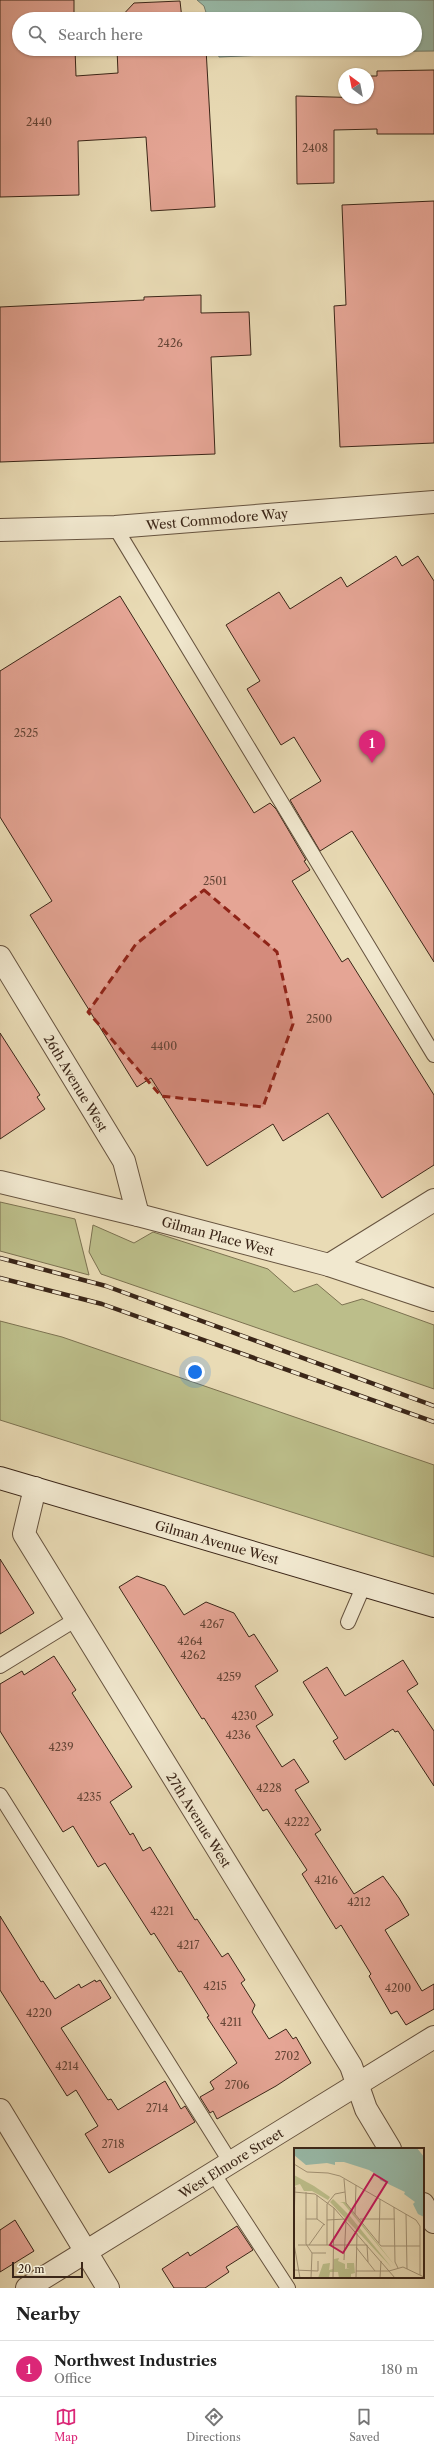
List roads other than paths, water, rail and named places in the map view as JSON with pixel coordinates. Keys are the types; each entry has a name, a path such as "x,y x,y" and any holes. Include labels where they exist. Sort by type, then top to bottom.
{"street":[{"name":"West Commodore Way","path":"0,530 115,527 434,502"},
{"name":"26th Avenue West","path":"0,957 124,1161 138,1215"},
{"name":"Gilman Place West","path":"0,1182 138,1215 329,1265 434,1300"},
{"path":"329,1265 434,1200"},
{"name":"Gilman Avenue West","path":"0,1478 434,1606"},
{"name":"27th Avenue West","path":"35,1488 24,1534 75,1620 351,2066 366,2109 389,2148"},
{"name":"West Elmore Street","path":"27,2288 434,2037"},
{"path":"0,2110 108,2288"},
{"path":"424,2206 434,2222"}],"lane":[{"path":"115,527 434,1056"},
{"path":"348,1622 364,1585"},
{"path":"0,1666 75,1620"},
{"path":"0,1795 222,2168 288,2288"}],"water":[{"path":"197,0 434,0 434,51 422,51 422,12 206,12 204,6"},
{"path":"219,56 243,56 219,57"}],"railway":[{"path":"0,1258 106,1286 434,1406"},
{"path":"0,1278 102,1304 434,1422"}],"place":[{"name":"Northwest Industries","path":"372,763"}]}
